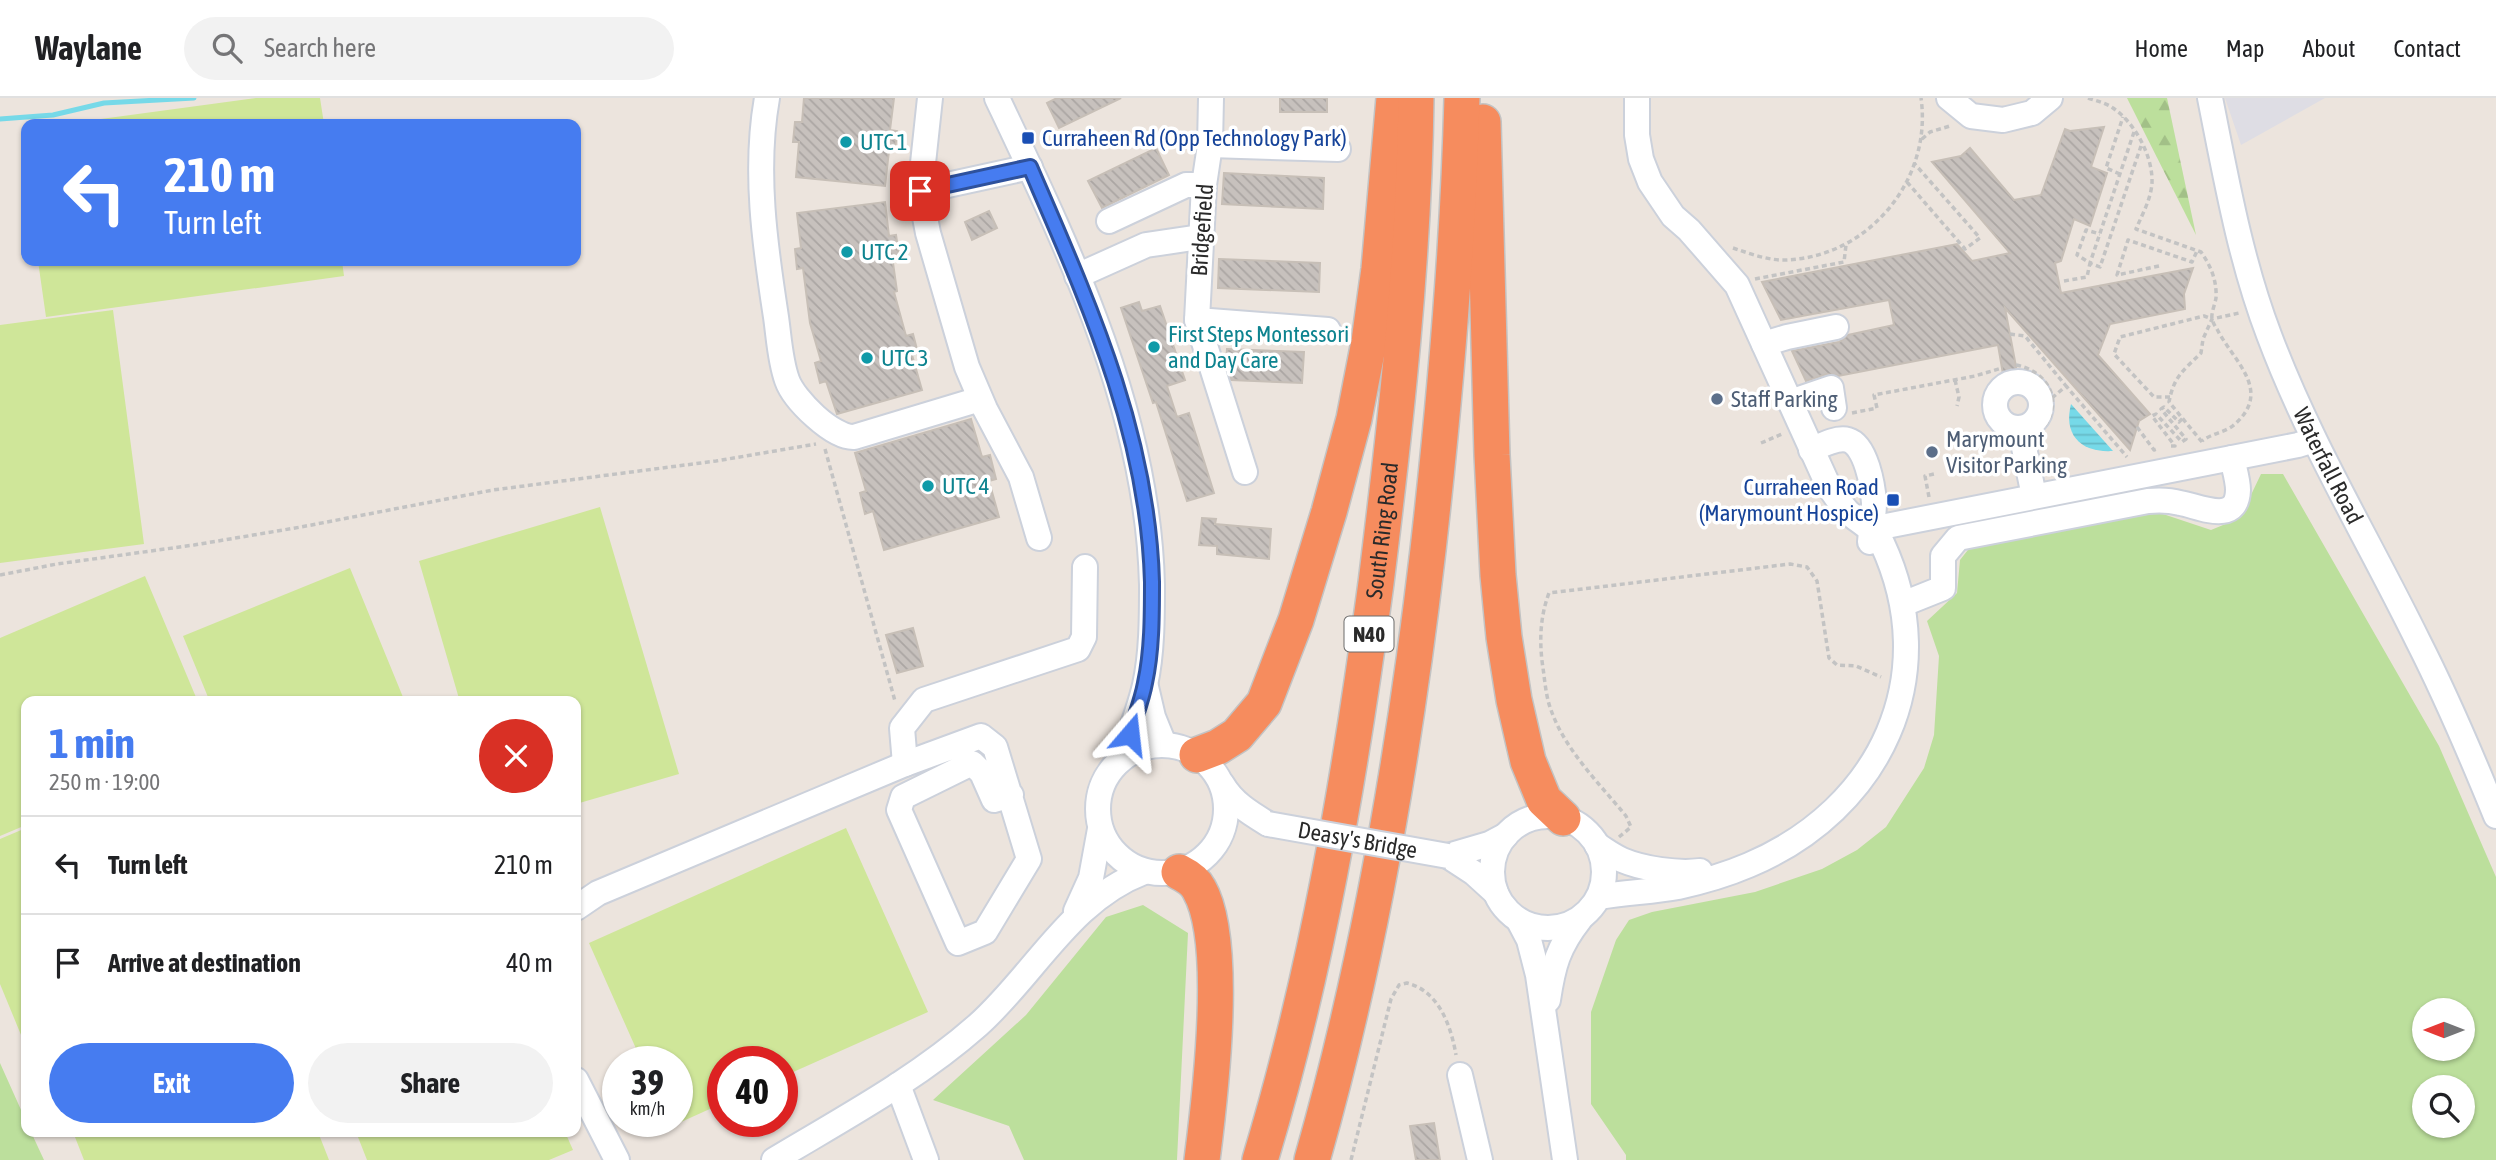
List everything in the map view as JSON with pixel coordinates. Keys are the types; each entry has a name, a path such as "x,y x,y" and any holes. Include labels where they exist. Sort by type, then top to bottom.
{"highway":[{"path":"1197,755 1237,736 1264,703 1296,620 1329,512 1354,419 1369,342 1379,269 1394,98"},
{"name":"South Ring Road","path":"1260,1160 1277,1105 1321,917 1359,709 1398,394 1416,98"},
{"name":"South Ring Road","path":"1312,1160 1348,1023 1389,822 1406,715 1445,386 1462,98"},
{"path":"1483,98 1491,443 1504,638 1528,761 1544,800 1563,818"},
{"path":"1179,872 1191,878 1199,888 1213,937 1213,1016 1202,1160"}],"street":[{"path":"767,98 762,123 761,166 765,231 779,341 787,381 793,392 814,414 846,437 854,437 980,399"},
{"path":"930,98 920,191 928,233 967,367 980,399 1024,485 1039,538"},
{"path":"997,98 1077,276 1121,394 1143,486 1151,541 1152,613 1145,683 1119,760 1109,772 1098,799 1100,829 1091,878 1072,918"},
{"name":"Bridgefield","path":"1196,320 1204,185 1210,145 1211,98"},
{"path":"1599,897 1678,887 1746,867 1787,848 1821,823 1848,796 1871,765 1889,731 1904,682 1907,654 1902,595 1881,540 1836,497 1811,450 1737,285 1689,230 1673,216 1650,182 1641,159 1637,135 1637,98"},
{"path":"1949,98 1971,117 2003,121 2032,113 2050,98"},
{"name":"Waterfall Road","path":"2210,98 2230,199 2269,334 2314,440 2418,642 2472,756 2496,816"},
{"path":"1210,145 1338,149"},
{"path":"920,191 1030,167"},
{"path":"1109,221 1186,186 1204,185"},
{"path":"1077,276 1146,245 1200,237"},
{"path":"1245,472 1196,320 1328,330"},
{"path":"1764,344 1836,327"},
{"path":"1790,402 1831,388 1837,411"},
{"path":"2028,432 2034,496"},
{"path":"1811,450 1832,441 1847,439 1859,446 1864,456 1874,502 1871,529"},
{"path":"1871,529 2314,440"},
{"path":"1904,614 1943,589 1943,556 1958,538 2148,501 2183,503 2218,513 2229,509 2236,500 2238,492 2232,458"},
{"path":"905,764 902,728 924,700 1078,649 1084,636 1085,567"},
{"path":"1145,683 1153,717 1164,744"},
{"path":"581,904 597,893 905,764 981,736 995,747 1011,795 1029,859 985,932 958,943 899,810 903,797 972,764 982,773 993,800 1011,795"},
{"path":"1119,760 1140,749 1164,744 1181,747 1197,755 1212,768 1228,795 1238,804 1268,824"},
{"path":"1100,829 1110,848 1125,863 1144,872 1179,872 1194,866 1207,856 1217,843 1225,824 1227,804 1222,784"},
{"path":"1448,856 1489,844 1532,818 1548,816 1577,824 1597,845 1604,862 1604,880 1599,897 1565,938 1556,957 1546,1018"},
{"path":"1217,843 1248,828 1268,824"},
{"name":"Deasy's Bridge","path":"1268,824 1448,856"},
{"path":"1506,835 1497,848 1492,878 1496,893 1505,909 1519,921 1550,929 1566,926 1581,918"},
{"path":"1597,845 1622,860 1682,873 1746,867"},
{"path":"1448,856 1474,873 1496,893"},
{"path":"774,1160 898,1085 978,1025 1011,992 1072,918 1105,891 1144,872"},
{"path":"1519,921 1530,940 1546,1018 1550,1066 1565,1160"},
{"path":"1460,1075 1480,1160"},
{"path":"898,1085 926,1160"},
{"path":"581,1090 617,1160"}],"path":[{"path":"1728,246 1780,260 1819,254 1846,245 1874,226 1907,183 1921,140 1921,98"},
{"path":"2088,98 2112,107 2123,117 2135,130 2150,163 2152,184 2136,229 2197,250 2207,260 2215,278 2216,296 2212,319 2203,339 2201,354 2181,371 2172,386 2169,402 2200,439 2234,425 2247,410 2252,398 2243,369 2212,319"},
{"path":"2120,174 2106,168 2123,117"},
{"path":"2064,281 2087,277 2135,130"},
{"path":"2100,233 2086,230 2077,255 2100,267 2141,144"},
{"path":"1907,183 1965,249 1980,238 1914,163"},
{"path":"2159,266 2117,275 2128,240 2192,262 2197,250"},
{"path":"1747,282 1759,277 1844,262 1846,245"},
{"path":"2170,397 2154,397 2114,354 2120,337 2204,316 2212,319 2239,313"},
{"path":"2010,334 2025,336 2131,462 2119,464"},
{"path":"2016,365 2040,374 2049,387 2052,398 2050,417 2028,432"},
{"path":"1837,411 1877,408 1874,395 2002,368"},
{"path":"1955,380 1959,397 1957,406"},
{"path":"2052,398 2066,386"},
{"path":"2137,427 2154,450 2175,446 2152,416 2156,414 2182,442 2186,439 2161,409 2164,407 2179,422 2183,418"},
{"path":"1761,443 1787,431"},
{"path":"0,575 301,527 494,490 716,461 817,443 823,445 826,451 902,728"},
{"path":"1931,506 1925,476 1934,474"},
{"path":"1630,843 1619,836 1631,827 1626,816 1572,749 1551,710 1540,642 1549,593 1790,564 1807,567 1817,581 1829,658 1837,664 1856,666 1887,679 1904,682"},
{"path":"1351,1160 1391,999 1399,985 1407,983 1422,989 1443,1013 1452,1031 1460,1075"}],"shaded area":[{"path":"2225,98 2325,98 2241,145"}],"green space":[{"path":"256,98 320,98 323,119 101,119"},
{"path":"2127,98 2167,98 2196,235"},
{"path":"39,266 343,266 344,276 46,317"},
{"path":"113,310 144,544 0,563 0,325"},
{"path":"2261,474 2283,474 2439,746 2496,877 2496,1160 1626,1160 1626,1155 1591,1104 1591,1012 1616,940 1629,920 1652,912 1755,892 1822,869 1857,850 1886,827 1924,768 1934,735 1939,656 1927,621 1957,593 1960,560 1975,541 2160,513 2211,530 2240,518"},
{"path":"600,507 679,774 581,803 581,696 458,696 419,561"},
{"path":"350,568 403,696 208,696 183,636"},
{"path":"145,576 195,696 21,696 21,827 0,836 0,638"},
{"path":"846,828 928,1012 798,1070 798,1046 707,1046 707,1110 693,1117 693,1046 635,1046 589,943"},
{"path":"21,830 21,1035 0,984 0,839"},
{"path":"1143,905 1188,933 1177,1160 1024,1160 1009,1126 933,1100 1026,1015 1106,917"},
{"path":"0,1063 21,1110 21,1137 33,1137 44,1160 0,1160"},
{"path":"75,1137 320,1137 329,1160 84,1160"},
{"path":"358,1137 567,1137 573,1150 549,1160 367,1160"}],"water":[{"path":"2071,404 2113,451 2092,449 2077,440 2070,425"}],"building":[{"name":"UTC 1","path":"804,98 894,98 890,130 897,131 895,151 889,151 885,186 796,177 799,142 793,142 795,122 802,122"},
{"path":"1057,98 1121,98 1059,128 1047,103"},
{"path":"1280,98 1327,98 1327,112 1280,112"},
{"path":"2104,127 2091,167 2107,173 2090,226 2074,219 2061,261 2055,263 2061,293 2193,268 2184,294 2185,309 2110,324 2098,355 2150,414 2139,421 2130,450 2005,308 2017,372 2003,374 1998,345 1838,376 1827,374 1806,381 1792,351 1839,342 1848,335 1894,325 1889,300 1781,320 1762,282 1957,244 1972,261 2010,253 1932,162 1961,156 1970,148 2014,200 2041,195 2065,129 2070,131"},
{"path":"1156,148 1169,175 1102,208 1088,181"},
{"path":"1224,173 1324,178 1323,209 1222,204"},
{"path":"885,202 889,236 896,235 899,255 892,256 897,291 894,292 906,336 913,334 918,353 912,355 922,390 837,414 826,381 820,383 815,363 821,361 810,323 803,268 797,269 795,249 801,248 797,213"},
{"path":"989,211 997,228 972,240 965,222"},
{"path":"1219,259 1320,263 1319,292 1218,288"},
{"path":"1139,302 1142,311 1160,306 1185,380 1167,386 1177,417 1189,413 1214,493 1187,501 1156,402 1153,403 1121,308"},
{"path":"1227,349 1304,352 1302,383 1231,380 1226,363"},
{"name":"UTC 4","path":"971,419 982,457 990,455 996,479 989,481 999,517 884,550 873,511 865,514 860,493 866,491 855,453"},
{"path":"1202,518 1216,519 1215,524 1271,529 1269,559 1217,554 1217,546 1199,545"},
{"path":"913,628 923,666 897,673 886,635"},
{"path":"1434,1123 1440,1160 1416,1160 1410,1126"}],"waterway":[{"path":"0,119 53,115 104,103 194,98"}],"place":[{"name":"Curraheen Rd (Opp Technology Park)","path":"1028,138"},
{"name":"UTC 1","path":"846,142"},
{"name":"UTC 2","path":"847,252"},
{"name":"First Steps Montessori and Day Care","path":"1154,347"},
{"name":"UTC 3","path":"867,358"},
{"name":"Staff Parking","path":"1717,399"},
{"name":"Marymount Visitor Parking","path":"1932,452"},
{"name":"UTC 4","path":"928,486"},
{"name":"Curraheen Road (Marymount Hospice)","path":"1893,500"}],"route":[{"path":"920,191 1030,167 1077,276 1121,394 1138,459 1151,541 1152,613 1145,683 1130,734"}]}
